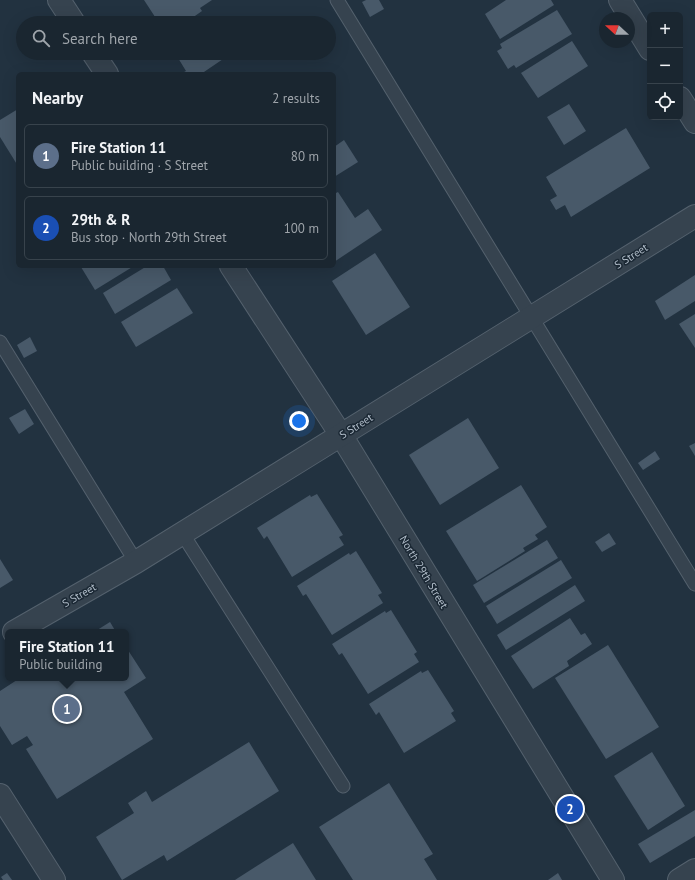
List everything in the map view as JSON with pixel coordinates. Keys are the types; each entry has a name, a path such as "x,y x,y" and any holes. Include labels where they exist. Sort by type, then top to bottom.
{"street":[{"path":"59,0 69,16"},
{"path":"620,0 649,48"},
{"path":"98,60 106,72"},
{"path":"683,103 695,122"},
{"name":"S Street","path":"19,629 182,534 695,216"},
{"name":"North 29th Street","path":"232,268 341,435 613,880"},
{"path":"0,795 54,880"},
{"path":"679,880 695,870"}],"lane":[{"path":"337,0 695,584"},
{"path":"0,342 136,562"},
{"path":"182,534 343,786"}],"building":[{"path":"144,0 212,0 200,8 202,11 195,16 154,16"},
{"path":"366,0 379,0 384,9 370,17 362,2"},
{"path":"506,0 551,0 554,5 500,39 485,14"},
{"path":"557,10 572,34 516,68 514,65 508,69 497,51 502,48 500,44"},
{"path":"572,41 588,66 538,98 521,73"},
{"path":"179,60 222,60 204,72 184,72 186,71"},
{"path":"569,104 586,131 564,145 547,117"},
{"path":"16,110 16,163 0,137 0,120"},
{"path":"626,128 650,168 571,217 565,205 556,210 550,200 557,196 546,177"},
{"path":"344,140 358,162 336,176 336,146"},
{"path":"338,192 355,218 368,209 382,230 336,261 336,193"},
{"path":"375,253 410,307 366,335 332,281"},
{"path":"82,268 131,268 95,290"},
{"path":"144,268 164,268 171,280 115,314 103,293"},
{"path":"695,275 695,301 665,320 655,301"},
{"path":"177,288 193,313 136,347 121,322"},
{"path":"695,314 695,348 679,324"},
{"path":"30,337 37,351 24,358 17,345"},
{"path":"25,409 34,424 19,434 9,418"},
{"path":"468,418 499,468 440,505 409,455"},
{"path":"695,443 695,456 689,446"},
{"path":"655,451 660,459 643,470 638,463"},
{"path":"521,485 547,527 535,535 538,539 523,548 525,551 477,581 446,531"},
{"path":"317,494 343,535 339,537 344,545 292,577 267,536 264,539 257,528 310,495 311,497"},
{"path":"609,533 616,544 602,552 595,542"},
{"path":"547,540 558,558 484,603 473,585"},
{"path":"356,551 382,593 378,595 383,603 332,635 306,594 303,596 297,586 349,553 350,555"},
{"path":"0,559 13,580 0,588"},
{"path":"561,560 572,578 497,624 486,606"},
{"path":"575,585 585,601 506,650 497,635"},
{"path":"391,610 417,652 414,654 419,662 368,694 342,653 339,655 332,644 385,611 386,613"},
{"path":"570,618 581,635 585,633 592,644 567,661 569,666 533,689 511,656"},
{"path":"110,622 114,629 99,629"},
{"path":"608,645 659,727 606,759 555,678"},
{"path":"129,652 146,678 124,692 153,739 57,799 26,749 33,745 27,736 12,745 0,726 0,691 15,681 129,681"},
{"path":"428,670 454,711 451,713 456,721 404,753 379,712 376,715 369,704 421,671 422,673"},
{"path":"249,742 279,791 167,861 164,855 122,880 96,837 134,813 128,803 146,791 152,802"},
{"path":"652,752 685,806 648,830 614,776"},
{"path":"389,783 433,854 424,859 437,880 353,880 319,827"},
{"path":"695,810 695,836 650,863 638,844"},
{"path":"293,843 316,880 235,880 238,878"},
{"path":"7,873 12,880 3,880 1,877"},
{"path":"558,873 562,880 548,880"}],"place":[{"name":"Fire Station 11","path":"67,709"},
{"name":"29th & R","path":"570,809"}]}
